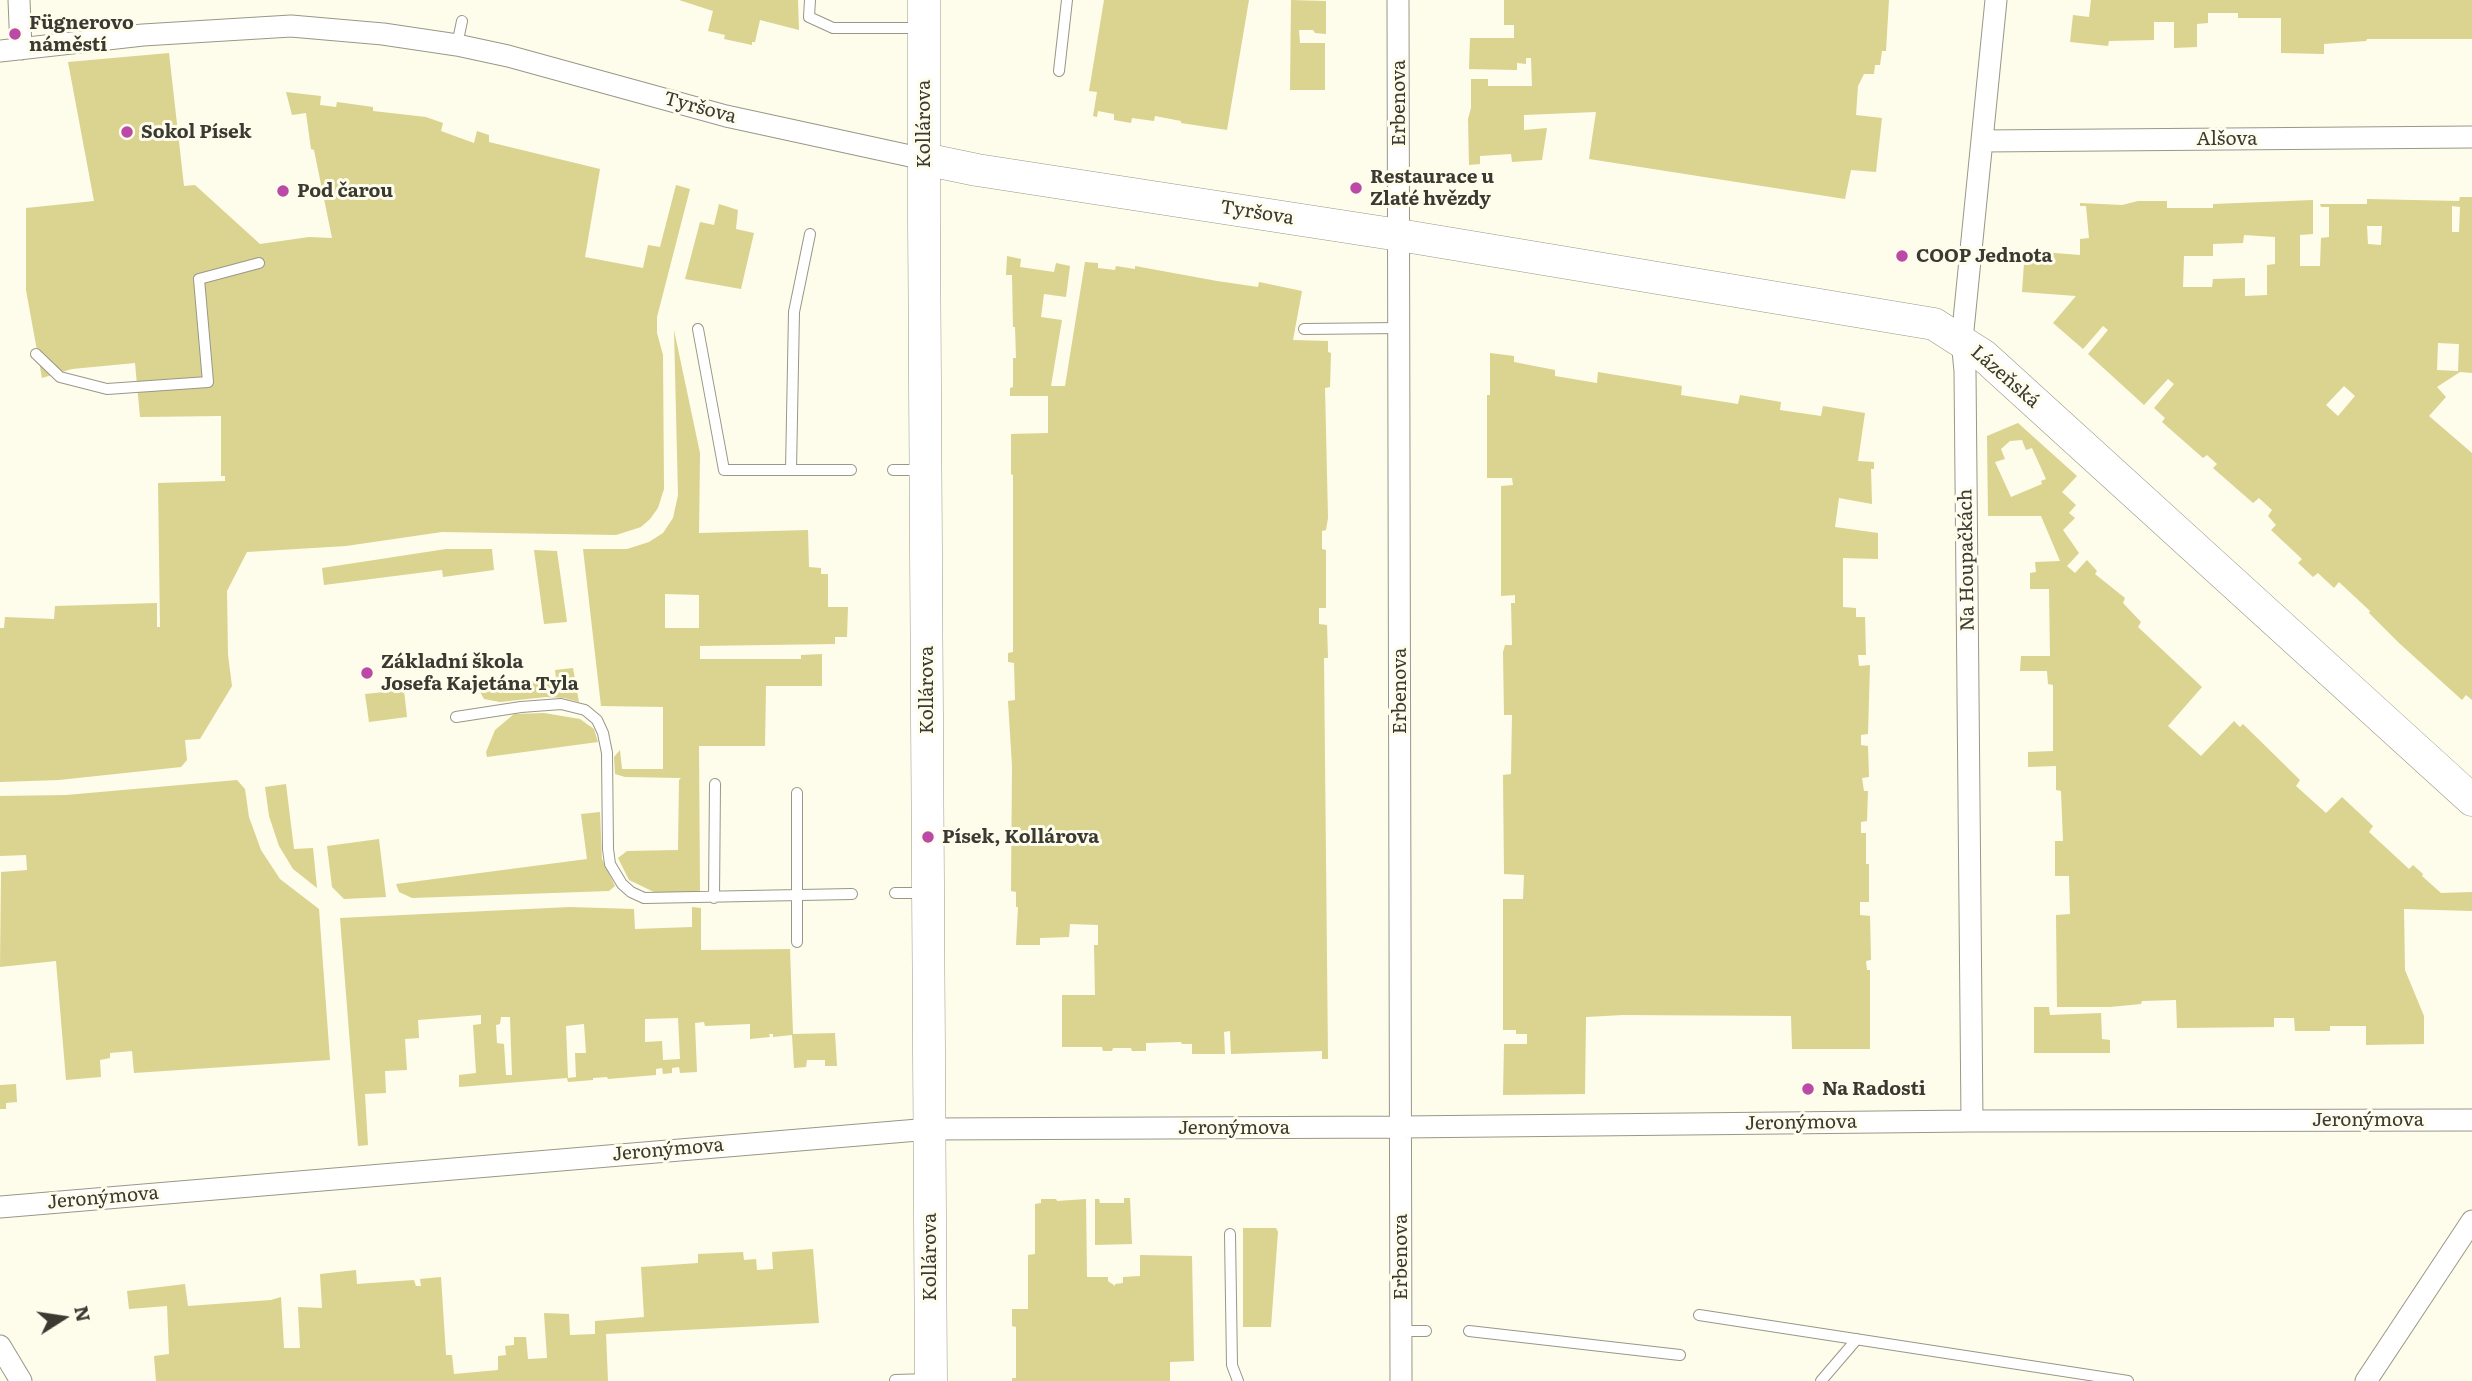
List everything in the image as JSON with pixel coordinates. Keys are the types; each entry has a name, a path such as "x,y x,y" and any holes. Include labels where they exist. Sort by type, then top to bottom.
{"street":[{"path":"11,50 19,0"},
{"name":"Erbenova","path":"1398,0 1401,1381"},
{"name":"Na Houpačkách","path":"1972,1121 1965,371 1962,340 1996,0"},
{"name":"Kollárova","path":"924,14 931,1380"},
{"name":"Tyršova","path":"11,50 143,35 291,26 383,34 508,56 726,116 977,170 1399,235"},
{"name":"Alšova","path":"1983,141 2472,137"},
{"name":"Lázeňská","path":"1399,235 1934,324 1984,356 2472,800"},
{"name":"Jeronýmova","path":"0,1208 930,1129 2472,1120"},
{"path":"2366,1381 2472,1221"},
{"path":"0,1346 21,1381"}],"lane":[{"path":"810,0 809,17 833,28 924,14"},
{"path":"1059,71 1067,0"},
{"path":"457,45 462,21"},
{"path":"791,470 794,312 810,234"},
{"path":"36,354 60,377 107,389 208,382 199,279 259,263"},
{"path":"1304,329 1399,328"},
{"path":"698,329 724,470 851,470"},
{"path":"893,470 925,470"},
{"path":"456,717 561,704 585,710 597,720 607,754 608,849 615,874 631,892 644,898 852,894"},
{"path":"714,898 715,784"},
{"path":"796,793 797,942"},
{"path":"895,893 928,893"},
{"path":"1230,1234 1232,1365 1238,1381"},
{"path":"1699,1315 2128,1381"},
{"path":"1401,1331 1426,1331"},
{"path":"1469,1331 1679,1354"},
{"path":"1821,1381 1857,1339"},
{"path":"895,1380 931,1380"}],"shaded area":[{"path":"679,0 798,0 799,30 760,20 752,45 724,39 725,35 708,31 713,11"},
{"path":"1104,0 1249,0 1227,130 1155,116 1154,121 1132,118 1131,123 1114,120 1114,114 1098,111 1097,117 1093,116 1097,92 1089,91"},
{"path":"1291,0 1326,1 1326,34 1299,30 1300,43 1325,43 1325,90 1290,90"},
{"path":"1504,0 1889,0 1886,51 1882,51 1880,65 1875,65 1874,74 1864,74 1858,86 1856,115 1882,118 1876,172 1851,170 1845,199 1589,159 1596,112 1524,115 1524,130 1547,128 1542,160 1512,162 1511,154 1480,156 1480,164 1469,165 1471,79 1488,79 1488,86 1532,86 1531,58 1526,58 1526,64 1517,63 1517,70 1469,69 1470,38 1514,38 1514,25 1504,25"},
{"path":"2091,0 2472,0 2472,39 2367,39 2324,44 2324,54 2281,53 2281,18 2238,18 2238,13 2208,13 2208,23 2197,24 2197,47 2174,48 2174,22 2154,22 2154,40 2109,41 2108,46 2070,42 2073,15 2089,17"},
{"path":"169,53 184,186 195,185 260,244 309,237 332,238 314,150 311,149 306,113 292,115 286,92 321,96 320,105 336,107 337,102 373,107 373,111 426,117 443,123 441,131 474,143 477,131 489,135 489,142 600,169 585,257 643,268 648,245 660,247 676,185 690,189 657,317 657,333 663,355 664,489 658,508 650,519 641,527 616,535 442,532 346,546 247,552 227,591 228,655 232,686 200,739 185,740 187,760 181,767 59,780 0,782 0,628 4,628 5,617 54,619 55,606 157,603 157,627 160,627 158,483 225,481 225,476 221,476 221,416 140,417 135,363 72,369 42,378 26,290 26,208 94,201 68,62"},
{"path":"2460,197 2472,197 2472,373 2460,372 2437,387 2446,397 2429,416 2472,453 2472,700 2466,695 2462,700 2399,643 2339,582 2334,588 2318,573 2313,577 2298,563 2302,559 2271,530 2276,525 2268,516 2272,510 2259,498 2253,503 2213,468 2217,464 2207,455 2203,458 2162,422 2165,418 2154,408 2174,384 2168,379 2144,405 2088,354 2108,330 2103,326 2083,349 2053,323 2076,296 2022,292 2024,263 2029,263 2030,251 2080,255 2080,239 2089,238 2086,206 2080,206 2080,203 2122,205 2138,201 2167,201 2167,208 2213,208 2213,204 2313,200 2313,234 2300,235 2300,266 2320,266 2321,238 2329,237 2329,207 2321,207 2320,204 2367,204 2367,199 2459,201","holes":["2452,206 2460,207 2459,232 2452,232","2367,226 2382,226 2381,245 2368,244","2244,235 2275,237 2275,264 2267,265 2267,295 2245,296 2245,278 2213,279 2212,287 2183,287 2184,256 2213,256 2213,244 2243,243","2438,343 2459,344 2458,371 2437,370","2344,386 2355,396 2338,416 2326,405"]},
{"path":"719,204 738,210 736,229 754,233 741,289 685,279 700,222 714,225"},
{"path":"1007,256 1021,259 1020,267 1054,272 1056,263 1070,266 1066,297 1044,294 1041,317 1062,320 1051,386 1065,386 1085,262 1098,263 1098,268 1115,270 1116,266 1135,269 1135,266 1217,281 1258,287 1259,282 1302,291 1293,340 1328,341 1328,352 1331,353 1330,387 1325,388 1328,518 1326,530 1322,531 1322,549 1326,550 1326,608 1319,608 1319,624 1327,625 1328,658 1324,658 1328,1059 1322,1059 1322,1051 1231,1054 1230,1031 1224,1032 1225,1054 1192,1054 1192,1044 1181,1042 1146,1043 1146,1051 1132,1051 1131,1048 1103,1051 1102,1047 1062,1047 1062,995 1095,995 1094,945 1098,945 1098,925 1070,924 1069,937 1040,938 1040,945 1016,945 1018,907 1016,892 1011,891 1012,766 1008,701 1015,700 1014,663 1008,662 1008,653 1013,652 1011,434 1048,433 1048,396 1010,396 1010,388 1013,387 1013,358 1016,358 1012,275 1006,275"},
{"path":"674,330 700,453 699,533 808,530 809,567 821,568 821,574 828,574 828,607 848,607 847,637 835,637 835,644 700,646 700,659 801,659 801,655 822,654 822,686 766,686 765,746 699,746 700,892 656,893 629,880 618,858 627,851 678,850 681,778 625,777 615,774 614,757 620,750 622,769 663,769 663,707 601,706 583,549 627,549 649,542 663,533 673,518 678,495","holes":["665,594 699,595 699,628 665,628"]},
{"path":"1490,353 1514,356 1514,362 1555,370 1555,376 1597,383 1598,372 1682,386 1681,395 1738,404 1740,395 1781,402 1780,410 1821,416 1823,406 1865,413 1858,461 1874,462 1874,469 1871,469 1872,504 1839,498 1835,527 1878,533 1878,559 1843,558 1843,607 1856,608 1856,617 1865,617 1866,655 1858,655 1859,666 1870,665 1868,734 1861,735 1861,745 1868,746 1869,777 1862,778 1864,791 1868,791 1867,821 1861,822 1861,833 1866,833 1869,902 1860,902 1860,915 1870,916 1871,960 1866,961 1867,970 1870,970 1870,1049 1792,1049 1791,1016 1586,1017 1585,1094 1503,1095 1504,1044 1527,1044 1527,1034 1516,1034 1516,1030 1503,1030 1503,899 1523,899 1524,875 1504,874 1503,775 1511,774 1512,715 1504,715 1503,652 1505,645 1512,645 1511,603 1515,603 1515,595 1501,596 1501,486 1513,485 1512,478 1487,478"},
{"path":"2018,423 2077,476 2062,492 2076,505 2069,513 2075,518 2063,530 2079,553 2067,566 2075,573 2087,560 2097,571 2095,574 2125,598 2123,603 2141,622 2138,627 2202,687 2168,726 2201,756 2234,721 2240,727 2243,724 2300,780 2296,786 2326,813 2342,797 2373,826 2369,832 2409,869 2413,865 2441,893 2472,892 2472,911 2404,909 2405,970 2424,1016 2424,1044 2366,1045 2366,1026 2330,1026 2330,1031 2295,1031 2294,1018 2274,1018 2274,1027 2177,1028 2176,1000 2142,1001 2141,1004 2110,1007 2057,1007 2056,915 2070,914 2069,876 2055,876 2055,841 2063,841 2061,791 2056,790 2056,766 2028,767 2028,752 2053,751 2053,685 2048,684 2047,671 2020,671 2021,656 2050,656 2049,589 2030,589 2030,573 2036,572 2035,562 2060,561 2041,516 1988,516 1987,436","holes":["2022,440 2026,450 2032,448 2046,479 2041,481 2042,484 2011,497 1995,462 2005,459 2001,449 2010,441"]},
{"path":"446,549 492,549 494,570 443,577 442,570 324,585 322,568"},
{"path":"534,550 557,551 567,622 544,624"},
{"path":"573,668 579,702 546,697 500,702 484,699 478,688 556,678 555,670"},
{"path":"404,690 407,717 369,722 365,694"},
{"path":"544,713 580,719 594,729 598,742 487,757 486,752 495,730 514,714"},
{"path":"237,780 245,789 249,817 261,850 280,879 319,909 330,1060 134,1073 132,1051 110,1053 110,1058 100,1060 101,1077 66,1080 56,961 0,967 1,872 27,870 26,855 0,856 0,796 66,795"},
{"path":"286,784 294,849 313,848 317,888 293,869 279,846 269,816 265,787"},
{"path":"600,812 602,859 615,886 609,891 412,898 399,892 396,884 587,859 581,814"},
{"path":"379,839 386,897 344,899 332,887 327,846"},
{"path":"570,907 634,909 635,929 692,927 692,907 701,908 701,950 790,949 793,1034 835,1033 837,1066 825,1066 825,1060 807,1060 806,1067 794,1068 792,1035 773,1037 773,1034 769,1034 770,1037 750,1039 750,1024 705,1026 704,1022 695,1023 697,1072 680,1073 679,1067 672,1068 672,1073 663,1074 662,1068 656,1069 656,1075 568,1082 567,1078 459,1087 459,1075 476,1073 473,1025 481,1024 481,1015 418,1020 419,1038 405,1039 407,1070 385,1071 386,1093 365,1094 368,1145 358,1146 340,918","holes":["501,1017 510,1017 512,1075 506,1075 504,1044 497,1043 496,1025 500,1024","678,1018 680,1059 663,1060 662,1041 645,1042 645,1019","584,1024 586,1053 575,1053 576,1077 568,1078 566,1026"]},
{"path":"2034,1007 2049,1007 2050,1015 2101,1013 2102,1039 2110,1040 2110,1053 2034,1053"},
{"path":"16,1084 17,1102 6,1103 6,1109 0,1109 0,1085"},
{"path":"1124,1198 1130,1198 1132,1244 1095,1245 1095,1199 1099,1199 1100,1203 1124,1203"},
{"path":"1041,1199 1086,1199 1087,1277 1108,1277 1108,1281 1115,1286 1123,1283 1123,1277 1140,1276 1140,1255 1192,1256 1194,1361 1170,1362 1170,1381 1012,1381 1012,1378 1016,1378 1016,1327 1012,1326 1012,1309 1028,1309 1028,1255 1035,1254 1035,1204 1041,1203"},
{"path":"1243,1228 1276,1228 1278,1232 1271,1327 1243,1327"},
{"path":"813,1249 819,1323 606,1334 608,1381 156,1381 154,1356 169,1354 167,1306 129,1309 127,1291 185,1284 188,1306 281,1297 284,1348 300,1348 298,1307 322,1308 320,1274 356,1270 357,1284 414,1280 416,1286 421,1286 420,1279 441,1277 446,1355 452,1355 454,1374 498,1370 498,1356 506,1355 505,1346 514,1345 514,1337 526,1337 528,1359 547,1358 544,1313 569,1314 570,1335 595,1334 595,1321 644,1317 641,1267 698,1263 698,1254 743,1252 744,1260 756,1259 757,1270 773,1269 772,1252"}],"place":[{"name":"Fügnerovo náměstí","path":"15,34"},
{"name":"Sokol Písek","path":"127,132"},
{"name":"Restaurace u Zlaté hvězdy","path":"1356,188"},
{"name":"Pod čarou","path":"283,191"},
{"name":"COOP Jednota","path":"1902,256"},
{"name":"Základní škola Josefa Kajetána Tyla","path":"367,673"},
{"name":"Písek, Kollárova","path":"928,837"},
{"name":"Na Radosti","path":"1808,1089"}]}
